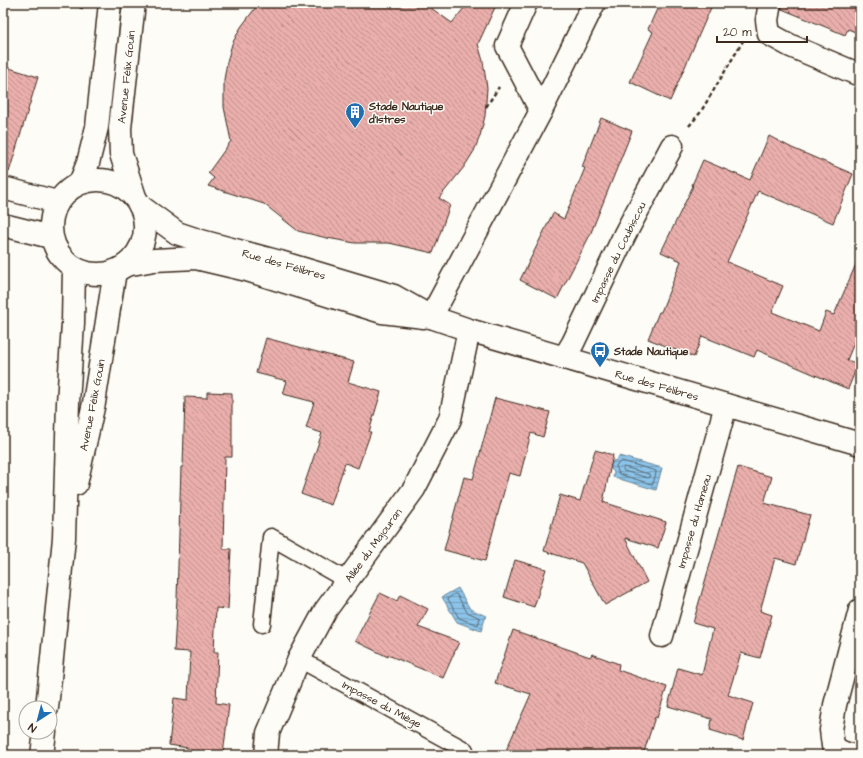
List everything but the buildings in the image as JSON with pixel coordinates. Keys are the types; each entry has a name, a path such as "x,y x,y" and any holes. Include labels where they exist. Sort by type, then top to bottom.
{"street":[{"path":"80,183 88,163 97,127 110,3"},
{"name":"Avenue Félix Gouin","path":"134,3 120,128 121,154 137,201"},
{"path":"526,3 507,46 541,110"},
{"path":"431,317 541,110 594,3"},
{"path":"770,3 767,20 769,34 791,46 860,75"},
{"name":"Impasse du Coubiscou","path":"564,358 573,343 625,234 672,146"},
{"path":"94,179 109,181 123,187 137,201 144,218 145,231 142,244 135,256 120,268 94,274 84,272 74,268 64,260 56,249 51,237 50,225 52,213 63,194 80,183 94,179"},
{"path":"3,188 57,202"},
{"name":"Rue des Félibres","path":"137,201 177,233 394,296 431,317 469,330 860,444"},
{"path":"3,225 51,237"},
{"name":"Rue des Félibres","path":"120,268 154,260 196,258 247,270 382,312 431,317"},
{"name":"Avenue Félix Gouin","path":"48,700 64,538 74,268"},
{"name":"Avenue Félix Gouin","path":"64,538 94,403 120,268"},
{"name":"Allée du Majouran","path":"266,755 268,733 299,659 325,611 414,489 450,419 469,330"},
{"name":"Impasse du Hameau","path":"662,636 726,406"},
{"path":"851,755 841,752 833,746 831,730 835,705 860,610"},
{"path":"42,755 44,740"}],"lane":[{"path":"262,624 271,537 348,581"},
{"name":"Impasse du Miège","path":"299,659 465,750"}],"path":[{"path":"672,146 700,113 744,40"}],"water":[{"path":"619,456 662,468 656,490 613,477 614,472 611,469 611,465"},
{"path":"458,588 470,609 486,616 481,631 457,622 442,597"}],"place":[{"name":"Stade Nautique d'Istres","path":"355,129"},
{"name":"Stade Nautique","path":"600,368"}]}
